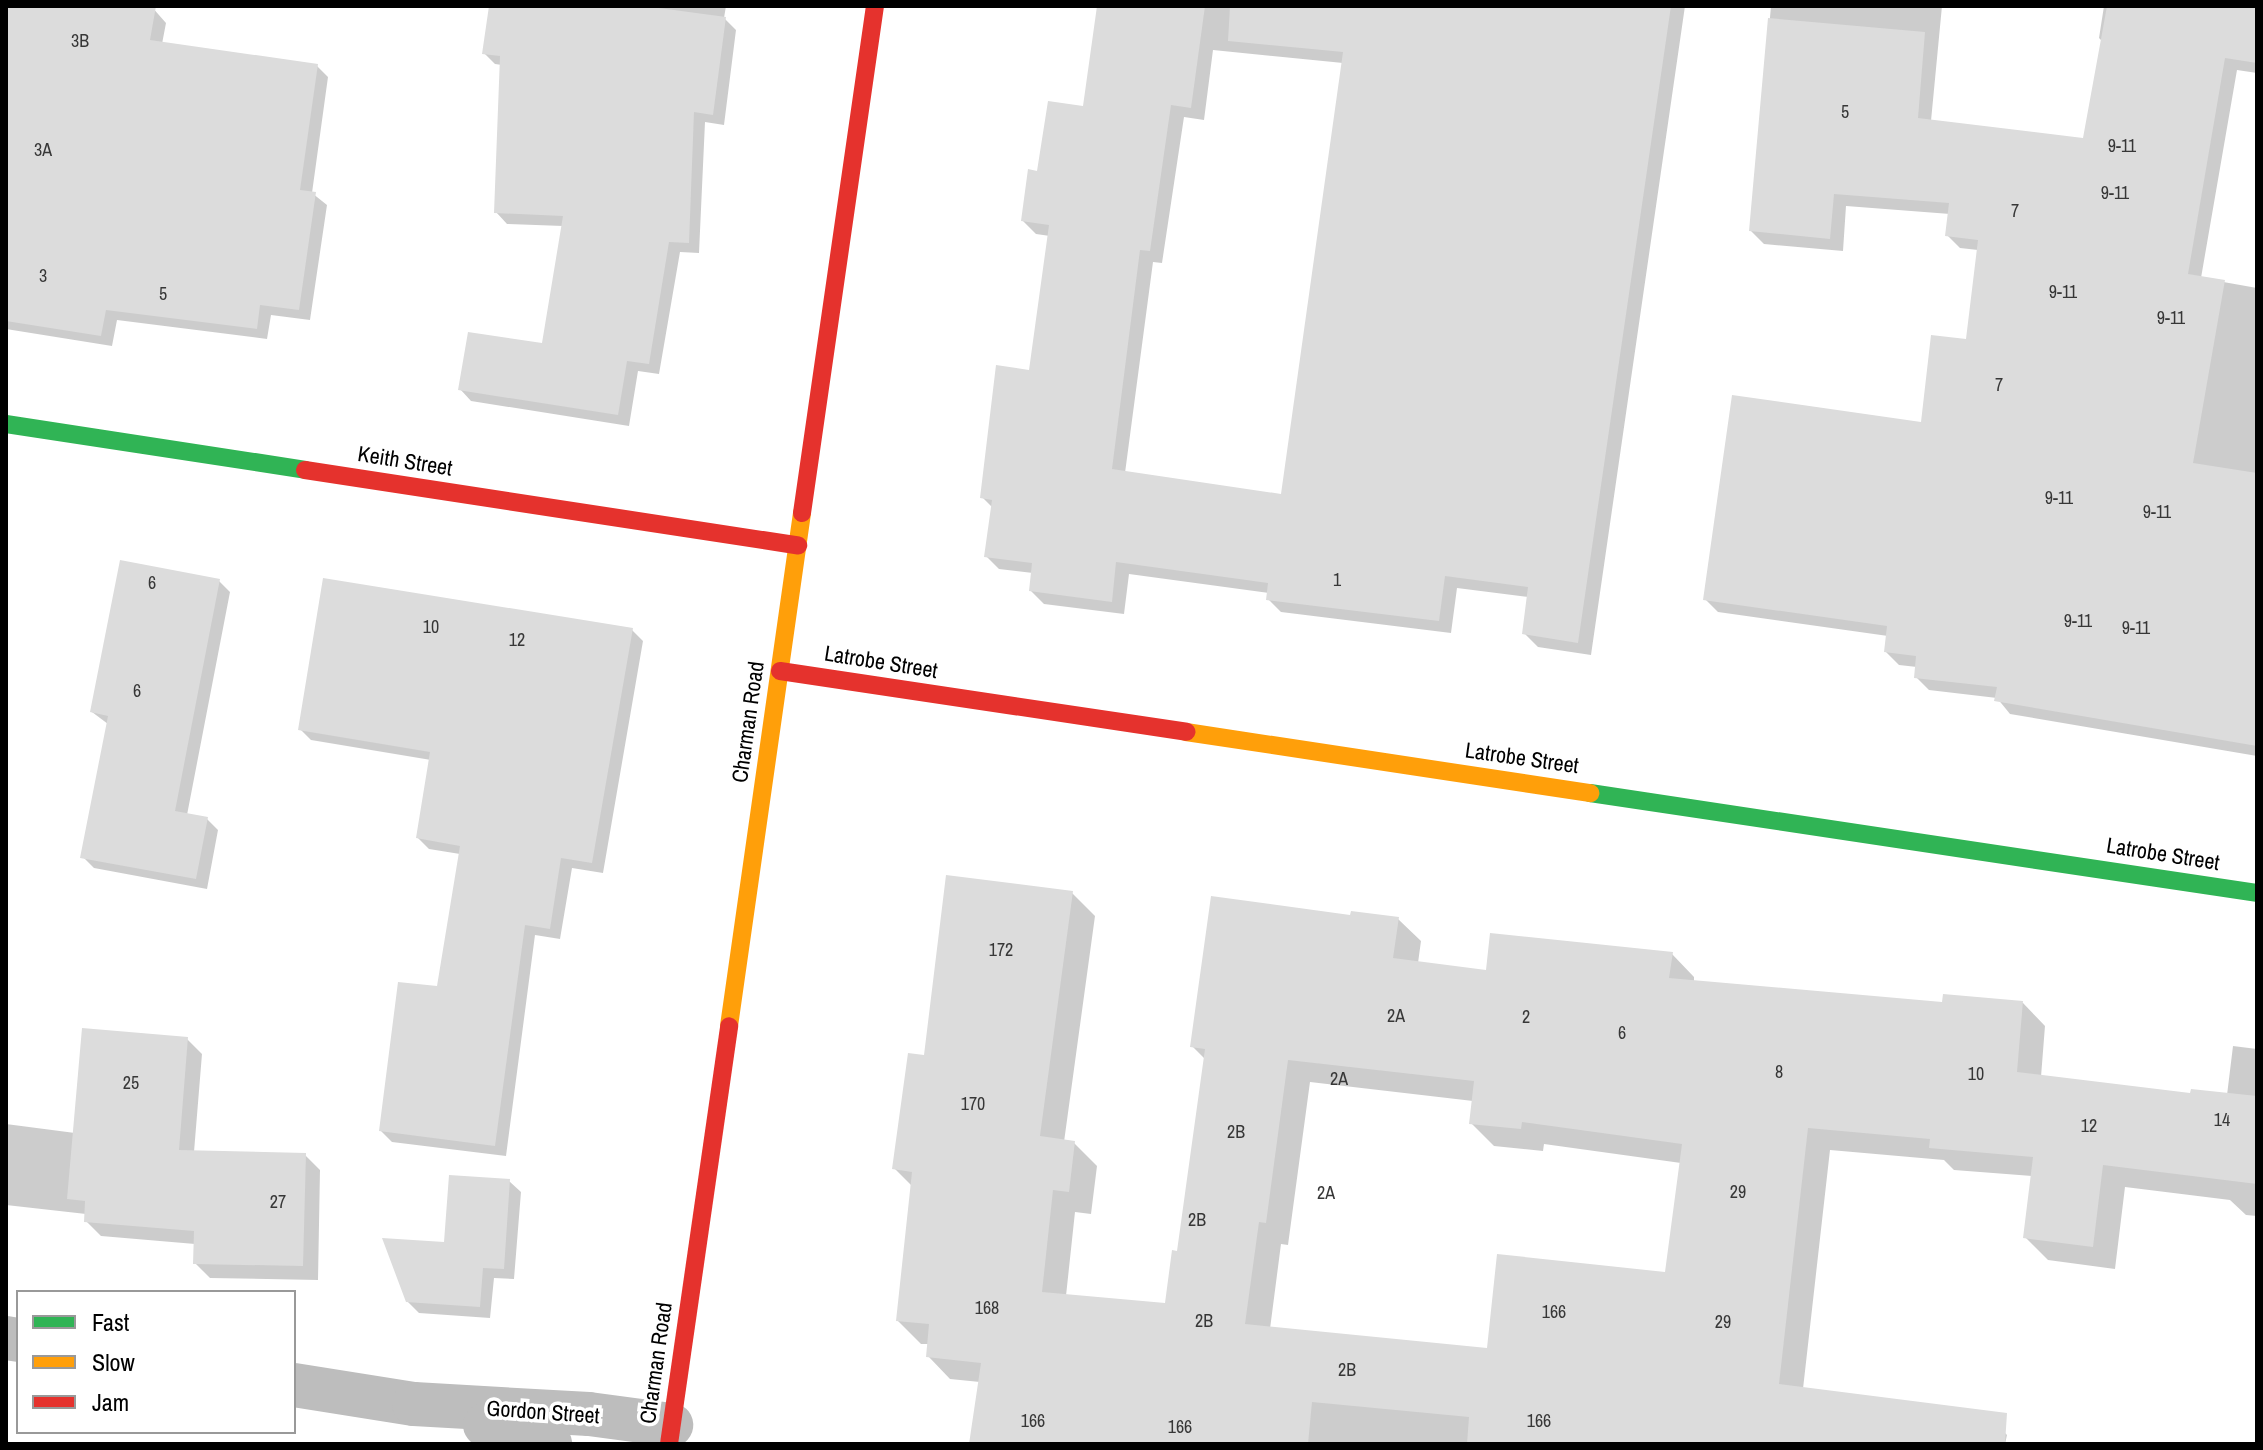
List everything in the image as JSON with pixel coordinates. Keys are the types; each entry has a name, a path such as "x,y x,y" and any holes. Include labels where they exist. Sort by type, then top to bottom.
{"street":[{"name":"Charman Road","path":"670,1435 875,6"},
{"name":"Keith Street","path":"6,424 798,545"},
{"name":"Latrobe Street","path":"780,671 2257,893"},
{"name":"Gordon Street","path":"296,1385 414,1404 589,1414 670,1435"},
{"name":"Gordon Street","path":"414,1404 550,1444"}],"building":[{"path":"6,6 156,6 150,40 318,64 300,190 316,192 299,310 260,305 257,329 106,310 101,336 6,321"},
{"path":"489,6 644,6 726,17 713,115 694,112 689,243 669,242 649,364 627,361 618,415 458,390 468,332 542,343 563,216 494,213 500,56 482,54"},
{"path":"1097,6 1205,6 1191,108 1171,105 1150,251 1140,250 1112,469 1281,494 1343,52 1228,41 1230,6 1671,6 1578,643 1522,634 1528,587 1445,576 1439,621 1266,600 1268,583 1116,562 1112,602 1029,591 1032,563 984,557 992,500 980,498 996,365 1029,370 1049,225 1021,221 1028,169 1037,171 1048,101 1083,106"},
{"path":"2107,6 2257,6 2257,63 2225,58 2188,274 2225,280 2193,463 2257,473 2257,746 1994,701 1997,687 1914,678 1916,656 1884,652 1887,626 1703,600 1732,395 1921,422 1931,335 1966,339 1978,240 1945,236 1949,203 1834,194 1830,239 1749,231 1768,18 1925,32 1918,118 2083,138"},
{"path":"120,560 220,579 175,811 208,817 196,879 80,858 108,716 90,712"},
{"path":"323,578 633,628 592,863 561,858 550,929 525,925 495,1146 379,1131 398,982 437,986 460,846 416,838 430,752 298,730"},
{"path":"946,875 1073,891 1040,1136 1075,1141 1069,1192 1053,1190 1042,1292 1165,1303 1172,1250 1177,1251 1205,1049 1190,1047 1211,896 1350,915 1351,911 1399,917 1393,958 1486,970 1490,933 1673,952 1669,978 1942,1002 1943,994 2023,1001 2017,1072 2190,1093 2191,1089 2257,1096 2257,1184 2103,1165 2093,1247 2023,1238 2033,1157 1929,1148 1930,1139 1808,1128 1779,1384 2007,1413 2005,1444 1467,1444 1469,1417 1312,1402 1308,1444 969,1444 981,1363 926,1357 929,1324 896,1321 912,1172 892,1169 908,1053 924,1055","holes":["1288,1060 1474,1081 1469,1124 1521,1129 1522,1122 1682,1144 1665,1272 1497,1254 1487,1348 1245,1324 1259,1222 1266,1223"]},
{"path":"82,1028 188,1037 179,1150 306,1153 303,1266 193,1264 194,1231 84,1222 85,1201 67,1199"},
{"path":"449,1175 510,1179 504,1269 483,1268 480,1307 406,1302 382,1238 444,1242"}],"traffic: fast":[{"path":"6,424 305,470"},
{"path":"1590,793 2257,893"}],"traffic: slow":[{"path":"729,1026 802,513"},
{"path":"1186,732 1590,793"}],"traffic: jam":[{"path":"802,513 875,6"},
{"path":"305,470 798,545"},
{"path":"780,671 1186,732"},
{"path":"669,1444 729,1026"}]}
